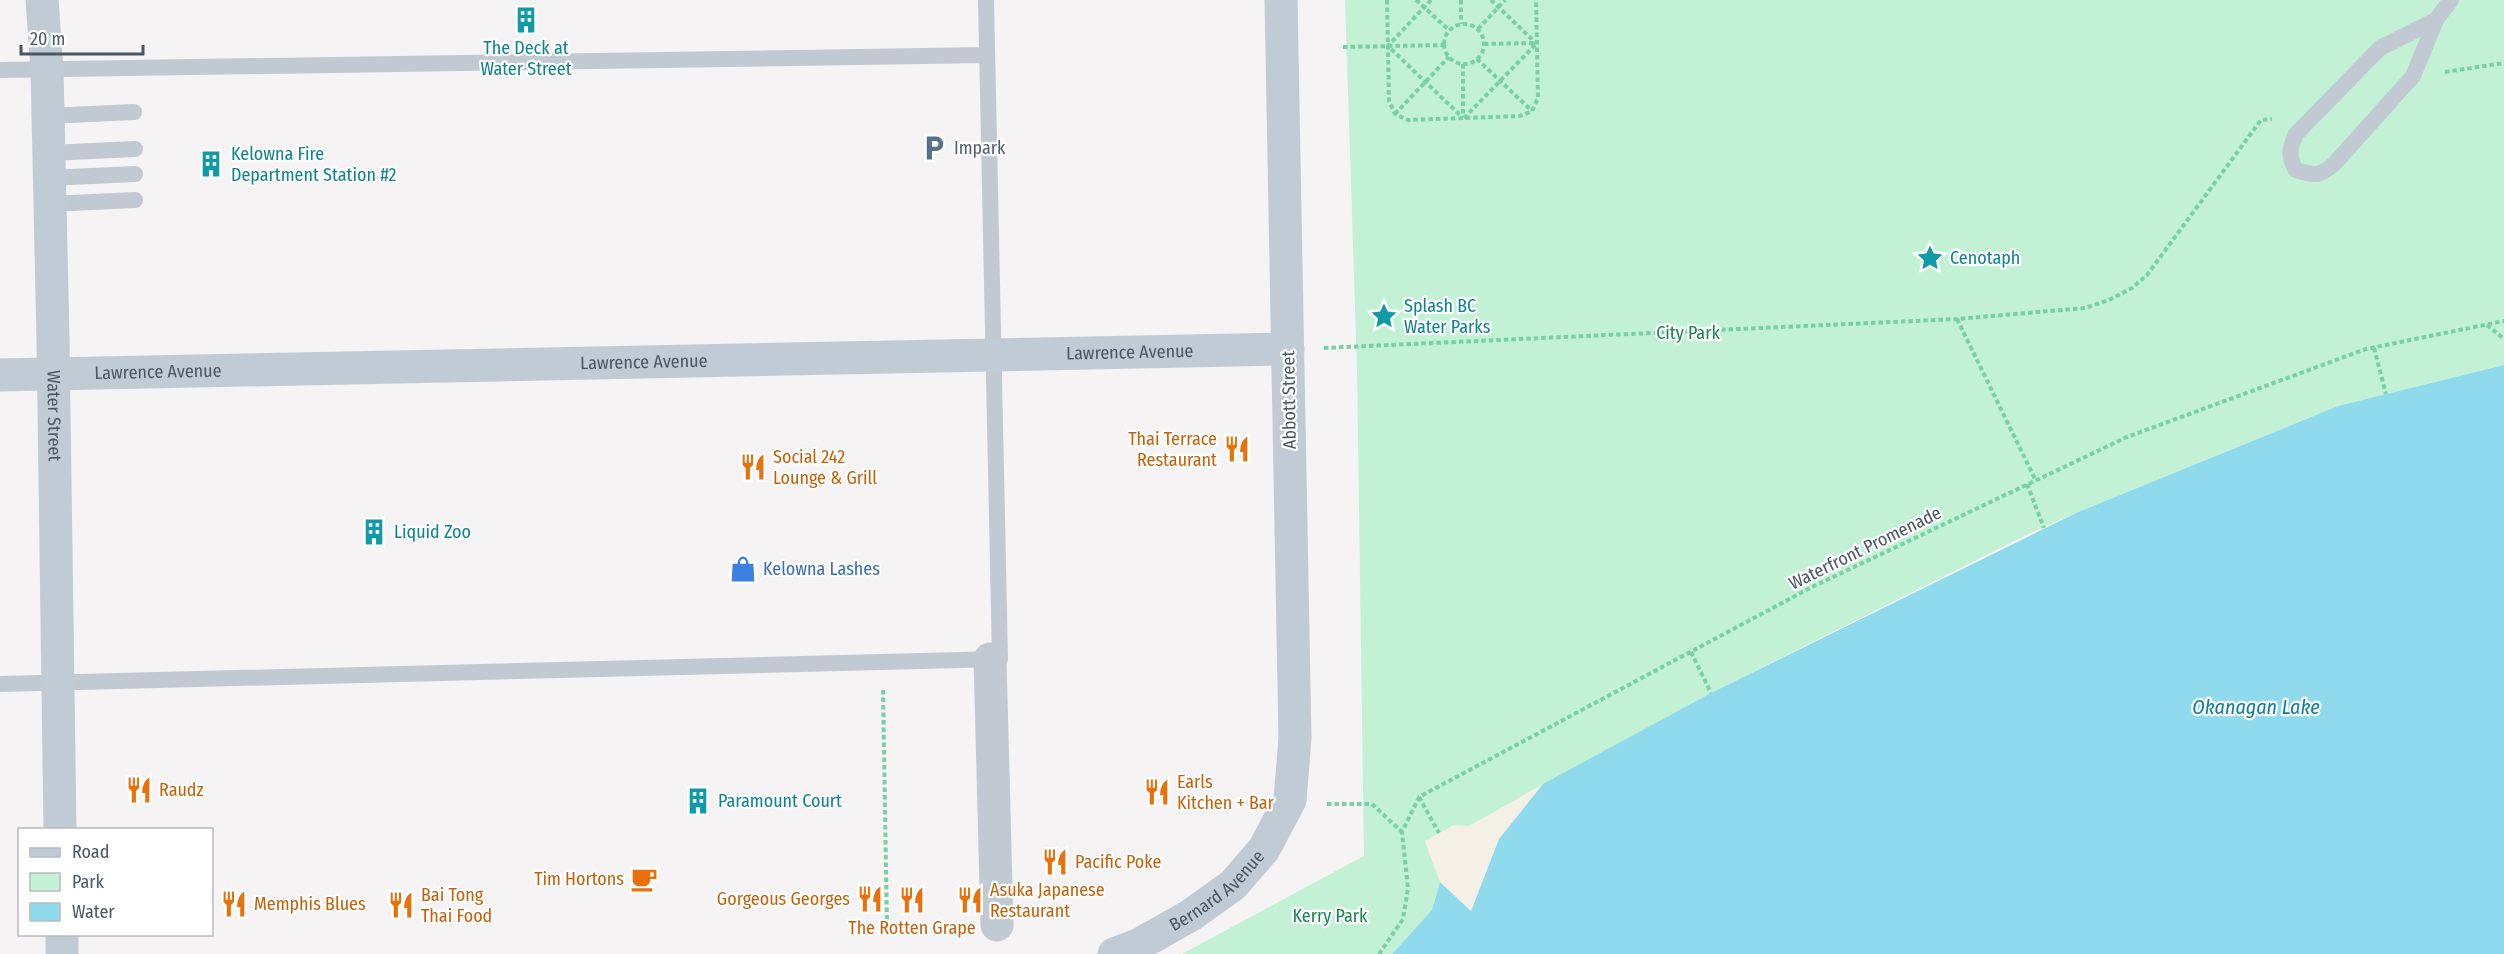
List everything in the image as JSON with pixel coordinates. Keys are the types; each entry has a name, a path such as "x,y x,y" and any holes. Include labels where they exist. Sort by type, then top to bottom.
{"main road":[{"name":"Water Street","path":"42,0 47,69 60,828"},
{"name":"Abbott Street","path":"1281,0 1295,738 1290,800"},
{"name":"Lawrence Avenue","path":"0,375 1288,349"},
{"name":"Bernard Avenue","path":"1114,954 1138,945 1191,915 1233,885 1264,849 1290,800"},
{"path":"62,936 62,954"}],"street":[{"path":"990,659 997,925"}],"lane":[{"path":"0,684 1000,659 986,0"},
{"path":"2436,20 2380,48 2296,134 2290,148 2289,159 2296,170 2310,175 2324,174 2330,168 2413,76 2436,20 2451,0"},
{"path":"0,70 987,55"},
{"path":"48,116 134,112"},
{"path":"49,178 135,149"},
{"path":"49,178 135,174"},
{"path":"49,178 135,200"}],"path":[{"path":"1387,0 1389,101 1395,114 1408,120 1520,116 1532,111 1538,98 1536,0"},
{"path":"1416,0 1449,30"},
{"path":"1388,46 1431,0"},
{"path":"1461,0 1461,24"},
{"path":"1491,0 1537,43"},
{"path":"1478,30 1505,0"},
{"path":"1461,24 1470,25 1478,30 1484,44 1477,59 1463,64 1449,57 1444,45 1449,30 1461,24"},
{"path":"1484,44 1537,43"},
{"path":"1463,118 1537,43"},
{"path":"1342,47 1444,45"},
{"path":"1388,46 1463,118"},
{"path":"1395,114 1449,57"},
{"path":"1477,59 1532,111"},
{"path":"2413,76 2504,63"},
{"path":"1463,64 1463,118"},
{"path":"1288,349 1957,319 2085,308 2109,300 2132,288 2147,274 2260,120 2314,115"},
{"path":"1957,319 2036,481"},
{"name":"Waterfront Promenade","path":"1419,797 1810,588 2127,437 2374,348 2504,321"},
{"path":"2486,325 2504,339"},
{"path":"2374,348 2386,394"},
{"path":"2027,484 2044,528"},
{"path":"1691,652 1711,693"},
{"path":"883,663 888,926"},
{"path":"1379,954 1402,919 1408,888 1402,832 1419,797"},
{"path":"1419,797 1439,833"},
{"path":"1322,804 1372,804 1402,832"}],"green space":[{"name":"City Park","path":"1345,0 2504,0 2504,365 2338,406 2032,532 1711,693 1469,826 1451,828 1441,832 1425,841 1440,882 1432,910 1392,954 1182,954 1364,856 1357,368"}],"sand":[{"path":"1543,784 1499,839 1471,911 1440,882 1425,841 1454,825 1469,826"}],"water":[{"name":"Okanagan Lake","path":"2504,365 2504,954 1392,954 1432,910 1440,882 1471,911 1499,839 1543,784 1711,693 2076,513 2338,406"}],"place":[{"name":"The Deck at Water Street","path":"526,20"},
{"name":"Impark","path":"934,148"},
{"name":"Kelowna Fire Department Station #2","path":"211,164"},
{"name":"Cenotaph","path":"1930,258"},
{"name":"Splash BC Water Parks","path":"1384,316"},
{"name":"Thai Terrace Restaurant","path":"1237,449"},
{"name":"Social 242 Lounge & Grill","path":"753,467"},
{"name":"Liquid Zoo","path":"374,532"},
{"name":"Kelowna Lashes","path":"743,569"},
{"name":"Raudz","path":"139,790"},
{"name":"Earls Kitchen + Bar","path":"1157,792"},
{"name":"Paramount Court","path":"698,801"},
{"name":"Pacific Poke","path":"1055,862"},
{"name":"Tim Hortons","path":"644,879"},
{"name":"Gorgeous Georges","path":"870,899"},
{"name":"The Rotten Grape","path":"912,900"},
{"name":"Asuka Japanese Restaurant","path":"970,900"},
{"name":"Memphis Blues","path":"234,904"},
{"name":"Bai Tong Thai Food","path":"401,905"}],"park label":[{"name":"Kerry Park","path":"1330,916"}]}
